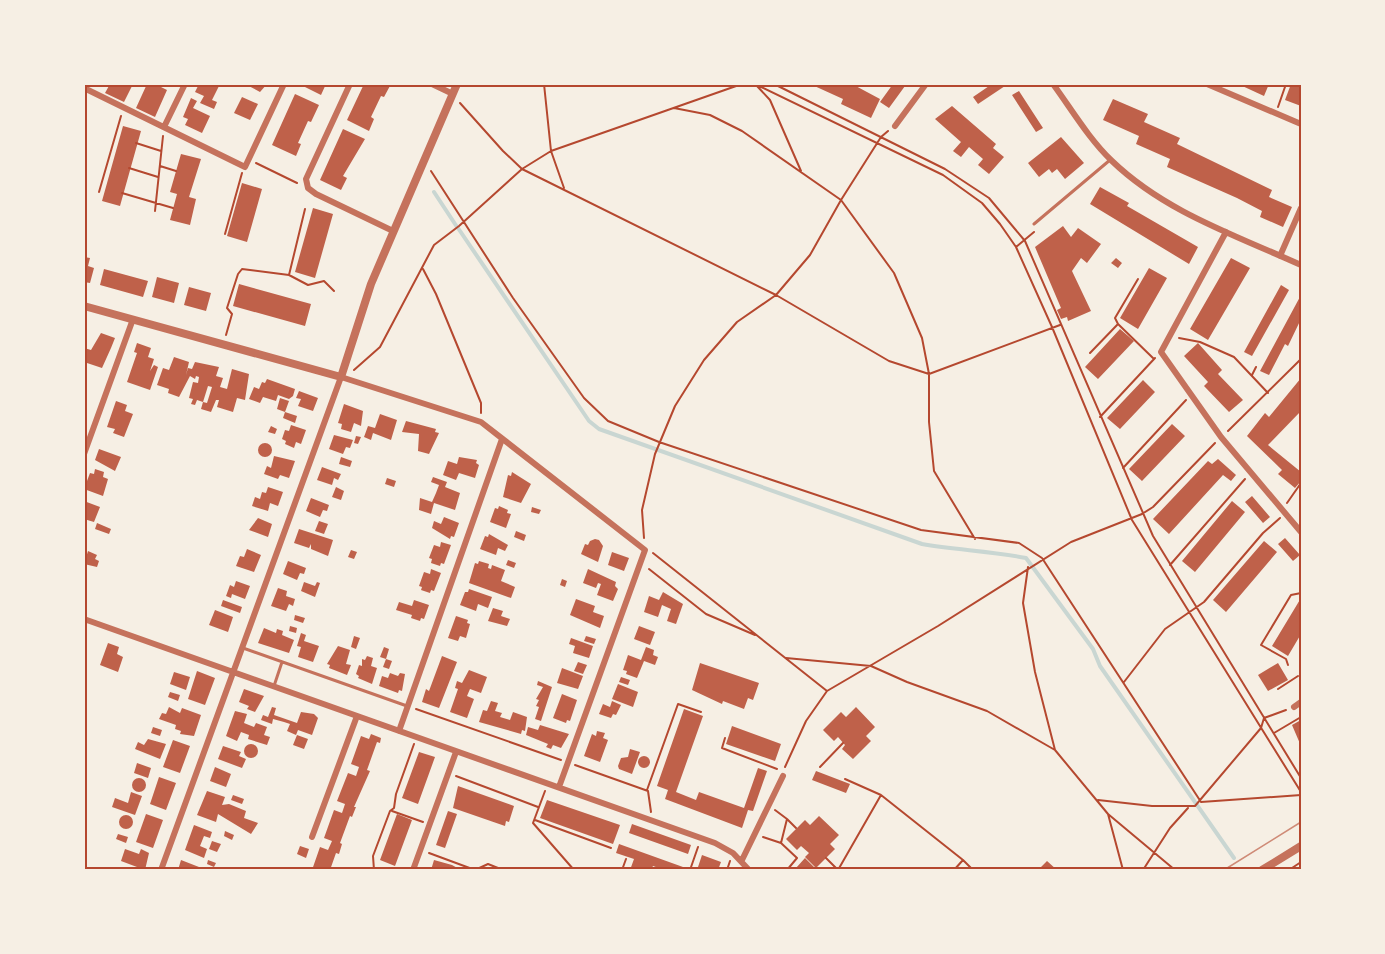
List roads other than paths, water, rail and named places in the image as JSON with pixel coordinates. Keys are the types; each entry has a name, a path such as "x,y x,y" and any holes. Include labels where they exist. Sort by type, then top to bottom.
{"street":[{"path":"164,127 185,84"},
{"path":"84,88 245,167 284,84"},
{"path":"351,84 306,178 308,188 393,231"},
{"path":"432,84 453,94"},
{"path":"160,870 341,377 371,284 457,84"},
{"path":"895,126 926,84"},
{"path":"1207,84 1301,124"},
{"path":"1057,85 1110,160 1159,198 1226,232 1301,265"},
{"path":"1280,256 1301,208"},
{"path":"1226,232 1161,352 1221,437 1301,532"},
{"path":"84,306 341,377 482,422 645,550 559,787"},
{"path":"84,454 133,319"},
{"path":"399,732 502,439"},
{"path":"84,619 702,839 742,860 749,870"},
{"path":"1294,707 1301,702"},
{"path":"312,837 357,716"},
{"path":"413,870 456,752"},
{"path":"742,860 783,776"},
{"path":"1262,870 1301,846"}],"lane":[{"path":"1034,224 1110,160"},
{"path":"242,648 408,706"},
{"path":"273,686 282,662"}],"waterway":[{"path":"434,192 457,227"},
{"path":"458,228 589,421 599,429 922,544 1026,558 1093,649 1100,666 1234,858"}],"tram line":[{"path":"1224,870 1301,822"}]}
